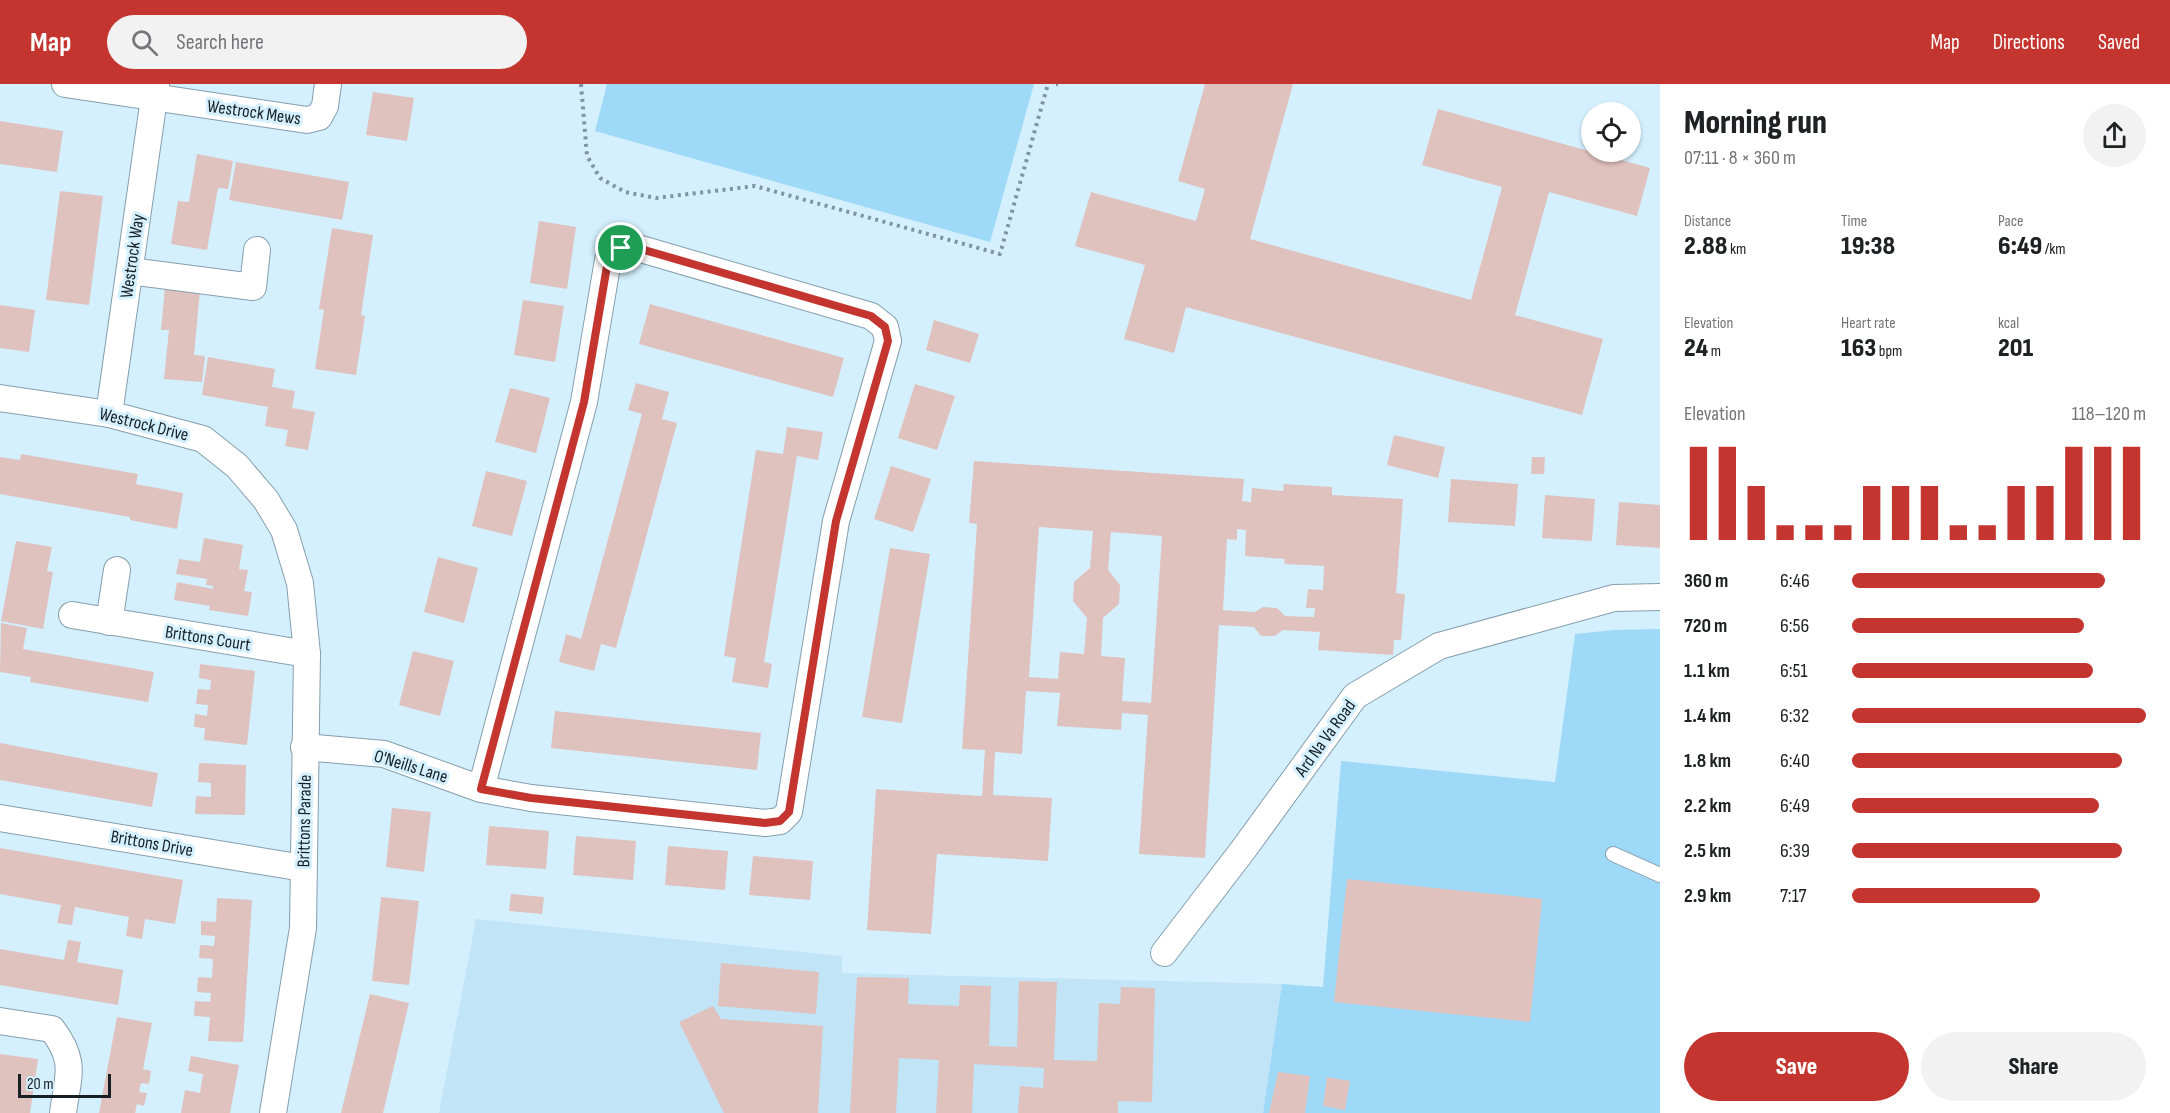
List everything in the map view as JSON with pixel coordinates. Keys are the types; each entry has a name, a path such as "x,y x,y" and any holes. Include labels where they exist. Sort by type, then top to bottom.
{"street":[{"path":"65,84 155,91"},
{"name":"Westrock Mews","path":"155,91 307,120 319,117 325,106 328,84"},
{"name":"Westrock Way","path":"109,414 155,91"},
{"name":"O'Neills Lane","path":"304,747 384,754 481,789 531,798 765,823 780,821 789,812 836,521 888,341 885,327 871,316 641,249 621,248 608,260 584,402 481,789"},
{"path":"130,271 253,287 257,250"},
{"name":"Westrock Drive","path":"0,398 109,414 203,439 237,466 266,500 284,530"},
{"name":"Brittons Parade","path":"273,1113 303,928 307,654 300,583 284,530"},
{"path":"109,622 117,570"},
{"name":"Ard Na Va Road","path":"1164,953 1243,850 1355,696 1439,646 1614,598 1660,597"},
{"name":"Brittons Court","path":"72,615 307,654"},
{"name":"Brittons Drive","path":"0,818 303,868"},
{"path":"0,1021 52,1029 66,1047 70,1065 63,1113"}],"lane":[{"path":"1612,854 1660,875"}],"path":[{"path":"581,84 587,156 600,178 625,192 656,198 755,186 1000,254 1048,84"}],"shaded area":[{"path":"607,84 1034,84 990,242 595,131"},
{"path":"1660,629 1660,1113 1263,1113 1282,984 1323,987 1341,761 1555,782 1575,634"},
{"path":"476,919 842,956 842,973 1282,984 1263,1113 439,1113"}],"building":[{"path":"1205,84 1293,84 1250,239 1471,300 1502,187 1422,165 1438,109 1581,149 1581,162 1628,162 1650,168 1637,216 1549,192 1515,315 1603,339 1582,415 1186,307 1174,353 1124,339 1145,265 1075,246 1091,192 1196,221 1205,189 1178,181"},
{"path":"373,92 414,98 407,141 366,135"},
{"path":"0,121 63,131 57,172 0,164"},
{"path":"197,154 233,161 228,189 218,188 207,250 171,244 178,201 189,202"},
{"path":"236,162 349,182 342,220 229,200"},
{"path":"60,191 103,196 89,305 46,300"},
{"path":"539,221 576,227 567,289 530,283"},
{"path":"332,228 373,235 361,315 365,316 356,375 315,369 324,310 319,309"},
{"path":"165,287 200,290 194,355 205,356 202,382 164,379 169,330 161,330"},
{"path":"523,300 564,306 555,362 514,355"},
{"path":"650,304 844,358 833,397 639,344"},
{"path":"0,305 35,310 29,352 0,348"},
{"path":"934,320 979,334 970,363 926,350"},
{"path":"208,357 275,369 272,387 295,391 292,408 315,412 308,450 285,446 288,430 265,426 268,407 202,395"},
{"path":"636,383 669,392 662,419 677,423 616,648 601,644 594,671 559,662 566,634 581,639 642,414 628,410"},
{"path":"915,384 955,396 937,450 898,438"},
{"path":"510,388 550,398 536,453 495,442"},
{"path":"787,427 823,432 818,460 797,456 764,662 772,664 768,688 732,682 736,658 724,656 756,450 783,454"},
{"path":"1394,435 1445,447 1438,478 1387,465"},
{"path":"21,454 138,474 136,484 183,493 177,529 130,520 130,517 0,494 0,457 20,460"},
{"path":"1532,457 1545,457 1544,474 1531,474"},
{"path":"974,461 1244,479 1242,501 1251,502 1252,488 1283,491 1284,484 1332,487 1332,495 1403,499 1396,593 1405,594 1401,640 1394,640 1393,655 1318,650 1320,632 1283,630 1275,636 1261,636 1254,627 1219,625 1205,858 1139,854 1148,715 1122,713 1121,730 1057,726 1060,693 1026,691 1022,754 995,752 993,795 1052,798 1048,861 937,854 931,934 867,930 876,789 982,796 985,750 962,749 977,524 969,523","holes":["1039,527 1093,531 1090,568 1074,582 1073,601 1087,618 1084,654 1060,652 1058,679 1029,677","1237,529 1246,530 1245,556 1285,559 1284,564 1324,566 1323,590 1308,589 1306,608 1315,608 1314,617 1285,616 1277,608 1263,607 1255,612 1223,610 1227,539 1237,540","1111,532 1162,536 1151,703 1122,701 1125,658 1101,656 1103,618 1119,604 1120,585 1108,570"]},
{"path":"891,466 931,479 913,532 874,519"},
{"path":"486,471 527,481 512,536 472,526"},
{"path":"1451,479 1518,484 1515,526 1448,522"},
{"path":"1545,495 1595,499 1592,541 1542,538"},
{"path":"1619,502 1660,505 1660,548 1616,545"},
{"path":"204,538 243,545 239,569 248,570 244,591 252,592 248,616 209,610 210,606 174,600 177,582 213,589 213,586 206,585 207,579 176,574 179,559 200,562"},
{"path":"16,541 52,547 47,571 53,572 43,629 1,621"},
{"path":"890,548 930,554 902,723 862,717"},
{"path":"438,557 478,568 464,623 424,612"},
{"path":"1,623 27,628 23,649 154,672 148,702 30,682 31,677 0,672"},
{"path":"413,651 454,661 440,716 399,705"},
{"path":"200,664 255,671 247,745 204,740 205,728 194,727 195,714 207,716 208,705 196,704 198,689 210,690 211,680 199,678"},
{"path":"555,711 761,733 757,770 551,748"},
{"path":"0,743 158,773 152,807 0,780"},
{"path":"199,763 246,765 245,815 195,814 196,796 211,797 211,783 198,782"},
{"path":"392,808 431,812 424,872 386,867"},
{"path":"489,826 549,831 546,869 486,865"},
{"path":"576,836 636,841 633,880 573,875"},
{"path":"668,846 728,851 725,890 665,885"},
{"path":"0,848 183,880 175,924 145,919 142,939 126,936 129,917 75,907 72,925 57,923 61,905 0,894"},
{"path":"753,856 813,861 810,900 749,895"},
{"path":"1347,879 1542,899 1530,1022 1334,1002"},
{"path":"511,894 544,897 542,914 509,911"},
{"path":"381,897 419,901 409,985 372,981"},
{"path":"217,898 252,900 243,1042 208,1041 210,1017 194,1016 195,1001 210,1002 211,993 197,992 198,977 212,978 213,959 199,958 200,945 214,946 215,936 201,935 201,921 216,922"},
{"path":"68,940 81,942 77,962 123,970 118,1005 0,985 0,949 64,960"},
{"path":"721,963 819,972 816,1014 718,1006"},
{"path":"857,977 909,978 908,1004 959,1006 960,985 991,986 989,1046 1017,1047 1019,981 1057,982 1054,1060 1097,1061 1099,1003 1120,1004 1121,987 1155,988 1152,1102 1118,1101 1118,1113 1018,1113 1020,1086 1043,1088 1044,1068 974,1064 972,1113 936,1113 939,1060 899,1058 896,1113 850,1113"},
{"path":"370,994 409,1003 383,1113 341,1113"},
{"path":"713,1006 721,1019 823,1026 818,1113 724,1113 679,1022"},
{"path":"117,1017 152,1023 143,1069 151,1071 149,1084 141,1083 139,1092 147,1093 144,1106 137,1104 135,1113 99,1113"},
{"path":"0,1054 38,1059 30,1113 0,1113"},
{"path":"191,1056 239,1065 230,1113 181,1113 185,1090 200,1093 203,1074 188,1071"},
{"path":"1278,1072 1310,1076 1305,1113 1269,1113"},
{"path":"1327,1077 1350,1081 1345,1110 1323,1106"}],"route":[{"path":"621,248 641,249 871,316 885,327 888,341 836,521 789,812 780,821 765,823 531,798 481,789 584,402 608,260 621,248"}]}
